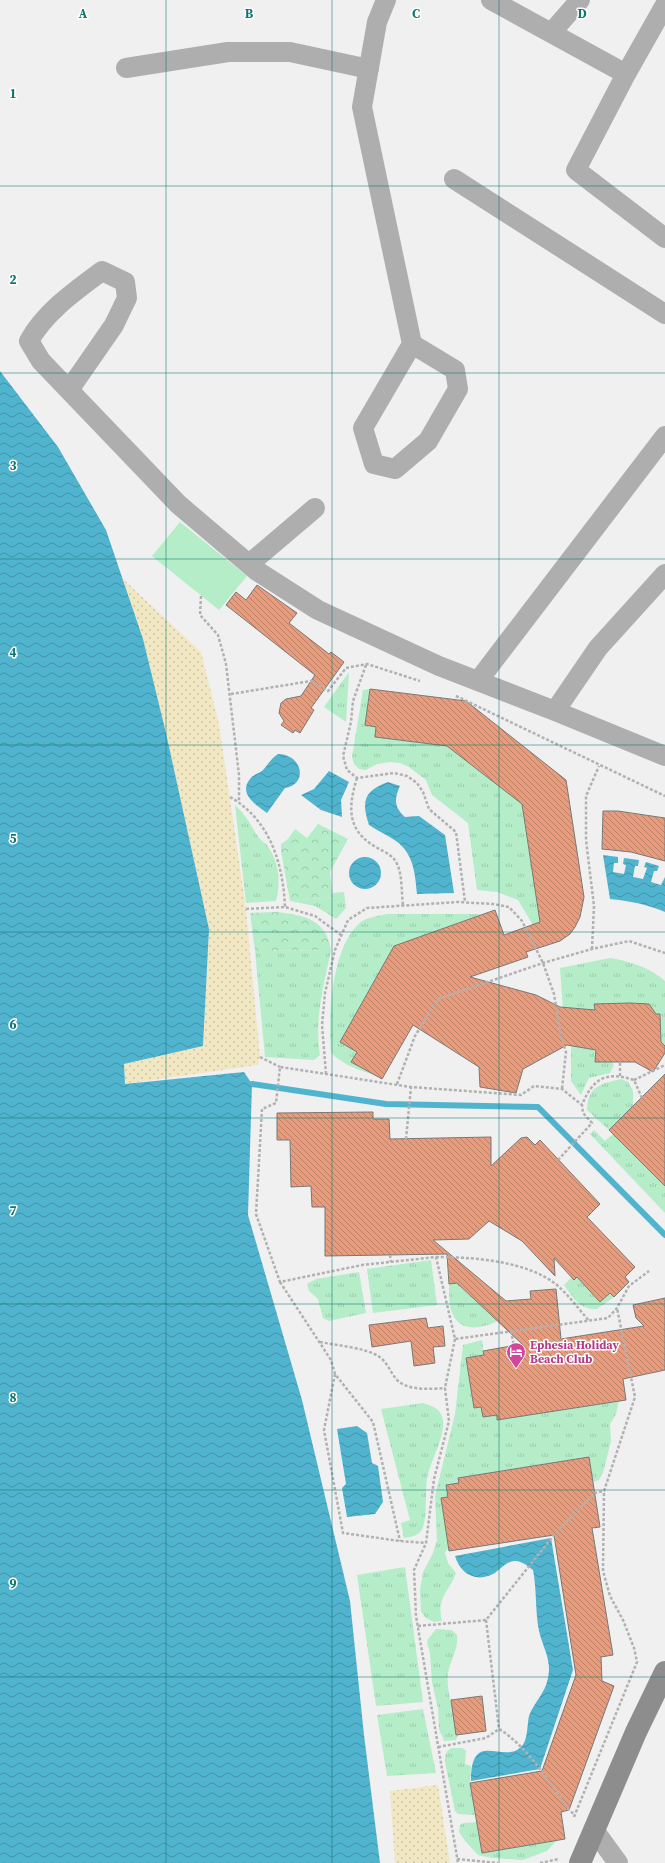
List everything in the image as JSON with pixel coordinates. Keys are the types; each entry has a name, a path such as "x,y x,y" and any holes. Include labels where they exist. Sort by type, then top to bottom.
{"street":[{"path":"386,0 377,22 362,107 412,344 364,428 374,464 395,469 428,441 458,389 455,370 412,344"},
{"path":"491,0 626,74"},
{"path":"551,33 580,0"},
{"path":"665,5 626,74 576,170 665,238"},
{"path":"126,68 228,52 290,52 369,69"},
{"path":"454,179 665,314"},
{"path":"69,390 114,325 127,298 125,282 102,271 79,288 37,326 29,341 41,361 178,504 257,571 318,610 439,666 555,710 665,756"},
{"path":"478,681 665,436"},
{"path":"249,564 315,508"},
{"path":"555,710 598,648 665,574"},
{"path":"571,1859 594,1830 636,1732 665,1672"},
{"path":"594,1830 618,1863"}],"path":[{"path":"201,596 200,615 218,635 226,664 231,694 239,774 239,802"},
{"path":"231,694 311,681 328,692 346,668 367,664 425,683"},
{"path":"367,664 354,701 343,756 347,770 357,778 394,773 407,776 417,783 423,792 429,810 456,832 465,903"},
{"path":"454,695 599,766 665,796"},
{"path":"592,949 594,906 586,840 586,796 599,766"},
{"path":"357,778 354,789 352,822 358,832 369,843 394,859 400,871 403,905"},
{"path":"230,797 239,802 258,820 270,841 278,860 284,884 284,906"},
{"path":"326,1074 322,1025 326,993 335,950 348,920 367,908 465,903 493,904 509,907 522,921 543,963 554,994 561,1036 566,1052 562,1089"},
{"path":"246,909 284,906 315,916 341,935"},
{"path":"397,1084 415,1036 438,1000 543,963 592,949 629,941 665,953"},
{"path":"260,1058 280,1067 411,1087 521,1095 534,1086 562,1089 582,1105"},
{"path":"620,1062 620,1076"},
{"path":"558,1160 592,1123 583,1112 582,1105 589,1089 597,1080 620,1076 634,1080 665,1064"},
{"path":"280,1067 276,1103 262,1108 256,1214 280,1282 331,1360 335,1374 373,1422 400,1541"},
{"path":"634,1080 642,1098"},
{"path":"406,1139 411,1087"},
{"path":"390,1255 391,1262"},
{"path":"280,1282 362,1265 436,1257 471,1257 530,1270 558,1286 589,1321"},
{"path":"436,1257 455,1339 445,1388 449,1421 434,1479 426,1543 414,1570 418,1626 458,1863"},
{"path":"455,1339 608,1318 617,1308 630,1286 649,1271"},
{"path":"573,1822 637,1662 634,1648 623,1620 610,1596 603,1571 604,1491 635,1397 617,1308"},
{"path":"511,1332 514,1346"},
{"path":"320,1342 357,1349 378,1355 397,1380 405,1385 425,1389 445,1388"},
{"path":"335,1374 324,1430 344,1533 426,1543"},
{"path":"499,1729 486,1620 516,1580 551,1538 595,1493 604,1491"},
{"path":"418,1626 486,1620"},
{"path":"499,1729 507,1734 540,1769 569,1810 575,1815"},
{"path":"438,1747 486,1738 499,1729"},
{"path":"457,1859 498,1863"},
{"path":"540,1863 571,1859"}],"green space":[{"path":"180,522 247,576 219,610 152,556"},
{"path":"349,672 346,722 324,707"},
{"path":"370,689 365,725 376,727 375,737 447,746 522,804 537,901 553,907 536,930 518,900 497,892 477,890 468,823 432,795 426,780 409,767 400,763 390,762 377,764 366,770 359,769 354,764 352,757 363,690"},
{"path":"235,805 245,816 259,838 266,844 274,857 278,871 278,894 276,901 246,903"},
{"path":"318,824 348,839 330,872 333,897 290,901 281,844 288,839 295,829 307,838"},
{"path":"344,892 346,908 336,919 315,906 290,901 333,897 333,893"},
{"path":"278,912 297,915 319,925 328,940 331,950 255,951 250,913"},
{"path":"387,914 483,914 394,946 340,1042 357,1052 351,1062 375,1075 352,1067 331,1053 331,1002 338,965 343,948 351,933 364,920"},
{"path":"331,950 319,1015 318,1042 320,1055 314,1060 265,1057 255,951"},
{"path":"610,958 639,966 653,972 665,981 665,1046 661,1042 660,1014 653,1014 649,1004 594,1004 595,1010 576,1046 596,1050 595,1062 612,1062 614,1065 610,1073 589,1078 581,1095 571,1081 571,1039 564,1025 560,968"},
{"path":"621,1079 628,1082 633,1091 633,1106 609,1130 587,1110 588,1102 596,1087"},
{"path":"594,1130 605,1141 613,1134 665,1186 665,1213 590,1134"},
{"path":"431,1260 437,1305 373,1313 367,1269"},
{"path":"359,1272 366,1313 329,1321 323,1318 318,1299 309,1291 307,1284 316,1279"},
{"path":"572,1277 574,1280 577,1277 600,1302 610,1293 614,1297 597,1309 586,1308 578,1302 564,1285"},
{"path":"457,1283 498,1321 483,1326 469,1327 457,1321 450,1306 449,1284"},
{"path":"482,1340 484,1355 468,1373 474,1408 481,1407 483,1417 497,1415 497,1420 619,1401 616,1414 610,1424 611,1441 603,1473 599,1480 593,1482 589,1457 458,1478 459,1483 446,1485 448,1497 441,1498 449,1551 447,1549 445,1553 448,1563 456,1573 442,1601 442,1621 434,1622 426,1618 421,1612 420,1590 423,1572 433,1553 437,1540 435,1496 455,1414 463,1345"},
{"path":"423,1403 433,1407 440,1413 443,1420 443,1427 440,1442 427,1479 425,1521 423,1527 418,1534 404,1538 401,1523 410,1520 381,1409"},
{"path":"405,1567 423,1702 376,1706 357,1575"},
{"path":"436,1629 452,1630 457,1635 456,1650 449,1669 447,1680 449,1695 459,1734 456,1740 444,1741 439,1729 438,1709 432,1682 430,1653 427,1643 428,1639"},
{"path":"423,1709 436,1773 387,1776 377,1715"},
{"path":"452,1748 463,1748 466,1751 465,1764 471,1766 470,1783 475,1815 458,1814 455,1811 445,1762 445,1757 448,1750"},
{"path":"477,1822 482,1853 557,1840 547,1851 523,1860 492,1858 478,1855 459,1832 460,1825 463,1823"}],"sand":[{"path":"123,579 201,652 219,724 246,909 260,1057 258,1065 125,1084 124,1064 203,1046 209,929 166,733 143,639"},
{"path":"438,1785 450,1863 395,1863 390,1791"}],"water":[{"path":"0,371 58,447 106,530 143,639 166,733 209,929 203,1046 124,1064 125,1084 244,1072 252,1084 248,1215 302,1400 350,1601 364,1735 380,1863 0,1863"},
{"path":"278,754 286,755 293,759 300,770 300,775 293,785 285,788 267,813 250,799 246,790 247,784 251,777 263,770"},
{"path":"329,771 349,782 341,800 342,817 321,810 301,795 314,789"},
{"path":"388,782 400,786 396,803 399,810 405,817 419,816 445,835 454,893 417,894 412,865 407,852 396,841 369,825 365,809 366,798 374,789"},
{"path":"603,855 618,857 618,863 614,863 613,872 624,874 626,865 623,864 624,858 639,860 638,866 635,866 633,877 643,879 647,868 644,867 646,862 659,866 657,871 654,871 651,882 661,885 665,877 665,912 638,903 610,899"},
{"path":"365,857 376,862 381,873 376,884 365,889 354,884 349,873 354,862"},
{"path":"357,1426 367,1433 372,1463 378,1466 383,1502 375,1514 347,1517 342,1488 346,1484 337,1429"},
{"path":"551,1538 573,1670 540,1769 471,1781 472,1765 476,1756 482,1751 515,1751 522,1746 526,1736 529,1716 547,1684 549,1665 539,1631 533,1570 522,1562 514,1561 505,1564 493,1574 486,1577 474,1577 464,1572 455,1556"}],"building":[{"path":"257,585 297,613 289,623 329,654 331,652 344,662 311,708 314,710 300,733 295,730 293,733 281,725 284,721 279,713 281,703 286,699 301,696 315,675 226,605 236,592 246,600"},
{"path":"370,689 466,701 566,780 584,897 580,917 570,934 560,941 526,952 528,957 470,977 536,995 560,1007 595,1010 594,1004 649,1004 656,1014 660,1014 661,1042 665,1046 665,1053 653,1072 635,1062 595,1062 596,1050 567,1045 523,1069 516,1093 480,1087 479,1067 413,1025 382,1079 351,1062 357,1052 340,1042 394,946 495,910 504,935 540,922 522,804 447,746 375,737 376,727 365,725"},
{"path":"603,811 618,811 665,818 665,861 631,852 602,849"},
{"path":"665,1074 665,1186 609,1130"},
{"path":"373,1112 373,1119 389,1119 390,1139 491,1137 491,1166 521,1138 527,1137 535,1145 540,1140 600,1204 587,1217 635,1267 625,1277 629,1282 614,1297 610,1293 600,1302 577,1277 574,1280 554,1258 555,1276 522,1241 489,1221 469,1239 433,1240 506,1301 531,1299 530,1291 556,1289 561,1339 644,1326 636,1318 633,1305 665,1298 665,1370 623,1379 626,1400 497,1420 497,1415 483,1417 481,1407 474,1408 466,1358 484,1355 483,1351 522,1344 457,1283 449,1284 447,1254 325,1256 325,1207 312,1207 311,1186 291,1187 290,1140 277,1140 277,1113"},
{"path":"426,1318 428,1328 443,1326 445,1346 433,1347 435,1363 414,1366 411,1341 372,1347 369,1325"},
{"path":"589,1457 600,1527 592,1528 613,1655 601,1657 602,1681 614,1686 569,1810 561,1812 565,1839 482,1853 470,1783 542,1771 576,1675 554,1535 449,1551 441,1498 448,1497 446,1485 459,1483 458,1478"},
{"path":"482,1696 486,1731 456,1735 451,1700"}],"waterway":[{"path":"252,1084 386,1104 538,1107 665,1235"}],"place":[{"name":"Ephesia Holiday Beach Club","path":"516,1369"}]}
